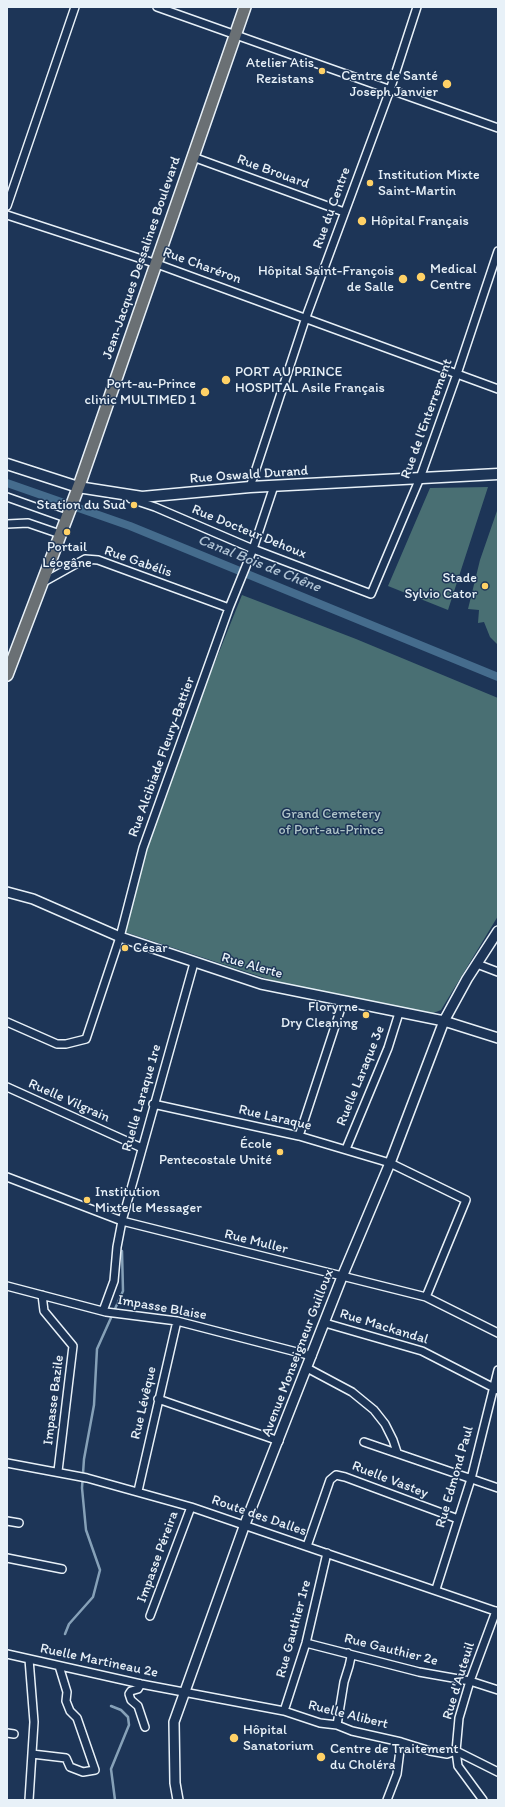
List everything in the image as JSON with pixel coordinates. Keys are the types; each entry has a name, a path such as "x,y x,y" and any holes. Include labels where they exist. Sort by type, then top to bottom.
{"main road":[{"name":"Jean-Jacques Dessalines Boulevard","path":"7,675 77,491 245,7"},
{"name":"Rue Oswald Durand","path":"7,464 77,491 142,497 250,487 498,474"}],"street":[{"path":"7,206 75,7"},
{"path":"157,7 498,128"},
{"name":"Rue du Centre","path":"250,487 306,317 390,90 417,7"},
{"name":"Rue Brouard","path":"193,157 344,212"},
{"name":"Rue Charéron","path":"7,215 157,264 306,317 498,389"},
{"name":"Rue de l'Enterrement","path":"371,594 420,478 498,251"},
{"name":"Rue Alcibiade Fleury-Battier","path":"7,1022 57,1044 66,1044 86,1039 120,937 143,848 274,486"},
{"name":"Rue Docteur Dehoux","path":"118,494 155,507 252,548 371,594"},
{"path":"7,496 66,517"},
{"path":"7,524 28,523 60,534"},
{"name":"Rue Gabélis","path":"41,583 85,559 98,560 229,608"},
{"name":"Rue Alerte","path":"7,892 33,899 120,937 194,963 261,984 343,1002 444,1021 498,1038"},
{"name":"Avenue Monseigneur Guilloux","path":"178,1800 175,1782 174,1722 245,1524 279,1441 342,1277 390,1163 444,1021 498,931"},
{"name":"Ruelle Laraque 1re","path":"103,1311 114,1281 118,1240 122,1221 153,1104 194,963"},
{"path":"477,964 498,972"},
{"path":"299,1136 343,1002"},
{"name":"Ruelle Laraque 3e","path":"346,1149 388,1048 399,1013"},
{"name":"Ruelle Vilgrain","path":"7,1087 142,1148"},
{"name":"Rue Laraque","path":"153,1104 299,1136 346,1149 390,1163 466,1200 426,1297"},
{"name":"Rue Muller","path":"7,1177 122,1221 426,1297 498,1333"},
{"name":"Impasse Blaise","path":"7,1286 103,1311 176,1321 312,1356"},
{"name":"Impasse Bazile","path":"42,1295 44,1311 73,1346 58,1471"},
{"name":"Rue Lévêque","path":"138,1491 176,1321"},
{"name":"Rue Mackandal","path":"325,1323 422,1351 495,1389"},
{"path":"307,1368 352,1392 374,1410 385,1424 393,1440 396,1452"},
{"name":"Rue Edmond Paul","path":"436,1590 471,1479 495,1389 498,1370"},
{"path":"158,1399 279,1441"},
{"path":"364,1442 498,1488"},
{"name":"Route des Dalles","path":"7,1463 58,1471 138,1491 191,1507 245,1524 497,1612"},
{"name":"Ruelle Vastey","path":"307,1546 330,1480 336,1475 458,1519"},
{"name":"Impasse Péreira","path":"150,1616 191,1507"},
{"path":"7,1521 19,1523"},
{"name":"Rue Gauthier 1re","path":"284,1711 306,1643 327,1553"},
{"path":"7,1558 62,1569"},
{"name":"Rue d'Auteuil","path":"483,1800 458,1766 456,1751 459,1718 470,1681 497,1612"},
{"name":"Rue Gauthier 2e","path":"306,1643 418,1672 470,1681 498,1690"},
{"path":"337,1725 344,1682 351,1657 348,1653"},
{"name":"Ruelle Martineau 2e","path":"7,1654 141,1684 186,1692"},
{"path":"29,1659 34,1722 29,1800"},
{"path":"32,1754 66,1758 70,1767 83,1772 95,1770 77,1718 70,1711 66,1701 67,1692 59,1666"},
{"path":"141,1684 138,1689 131,1691 129,1694 131,1700 138,1706 145,1727"},
{"name":"Ruelle Alibert","path":"186,1692 284,1711 320,1722 337,1725 447,1754 456,1751 498,1772"},
{"path":"386,1800 396,1774 401,1742"}],"green space":[{"path":"488,487 448,610 388,586 430,488"},
{"name":"Stade Sylvio Cator","path":"498,508 498,645 490,637 484,622 478,623 479,610 468,609 480,560"},
{"name":"Grand Cemetery of Port-au-Prince","path":"242,595 356,639 498,698 498,916 441,1010 431,1014 280,983 125,932 142,862 170,774"}],"waterway":[{"name":"Canal Bois de Chêne","path":"7,483 130,526 498,677"},
{"path":"65,1634 69,1624 93,1597 100,1570 86,1530 82,1488 84,1459 94,1405 97,1349 123,1291 122,1251"},
{"path":"111,1706 121,1710 128,1717 129,1725 111,1769 115,1800"}],"place":[{"name":"Atelier Atis Rezistans","path":"322,71"},
{"name":"Centre de Santé Joseph Janvier","path":"447,84"},
{"name":"Institution Mixte Saint-Martin","path":"370,183"},
{"name":"Hôpital Français","path":"362,221"},
{"name":"Medical Centre","path":"421,277"},
{"name":"Hôpital Saint-François de Salle","path":"403,279"},
{"name":"PORT AU PRINCE HOSPITAL Asile Français","path":"226,380"},
{"name":"Port-au-Prince clinic MULTIMED 1","path":"205,392"},
{"name":"Station du Sud","path":"134,505"},
{"name":"Portail Léogâne","path":"67,532"},
{"name":"Stade Sylvio Cator","path":"485,586"},
{"name":"César","path":"125,948"},
{"name":"Floryrne Dry Cleaning","path":"366,1015"},
{"name":"École Pentecostale Unité","path":"280,1152"},
{"name":"Institution Mixte le Messager","path":"87,1200"},
{"name":"Hôpital Sanatorium","path":"234,1738"},
{"name":"Centre de Traitement du Choléra","path":"321,1757"}]}
